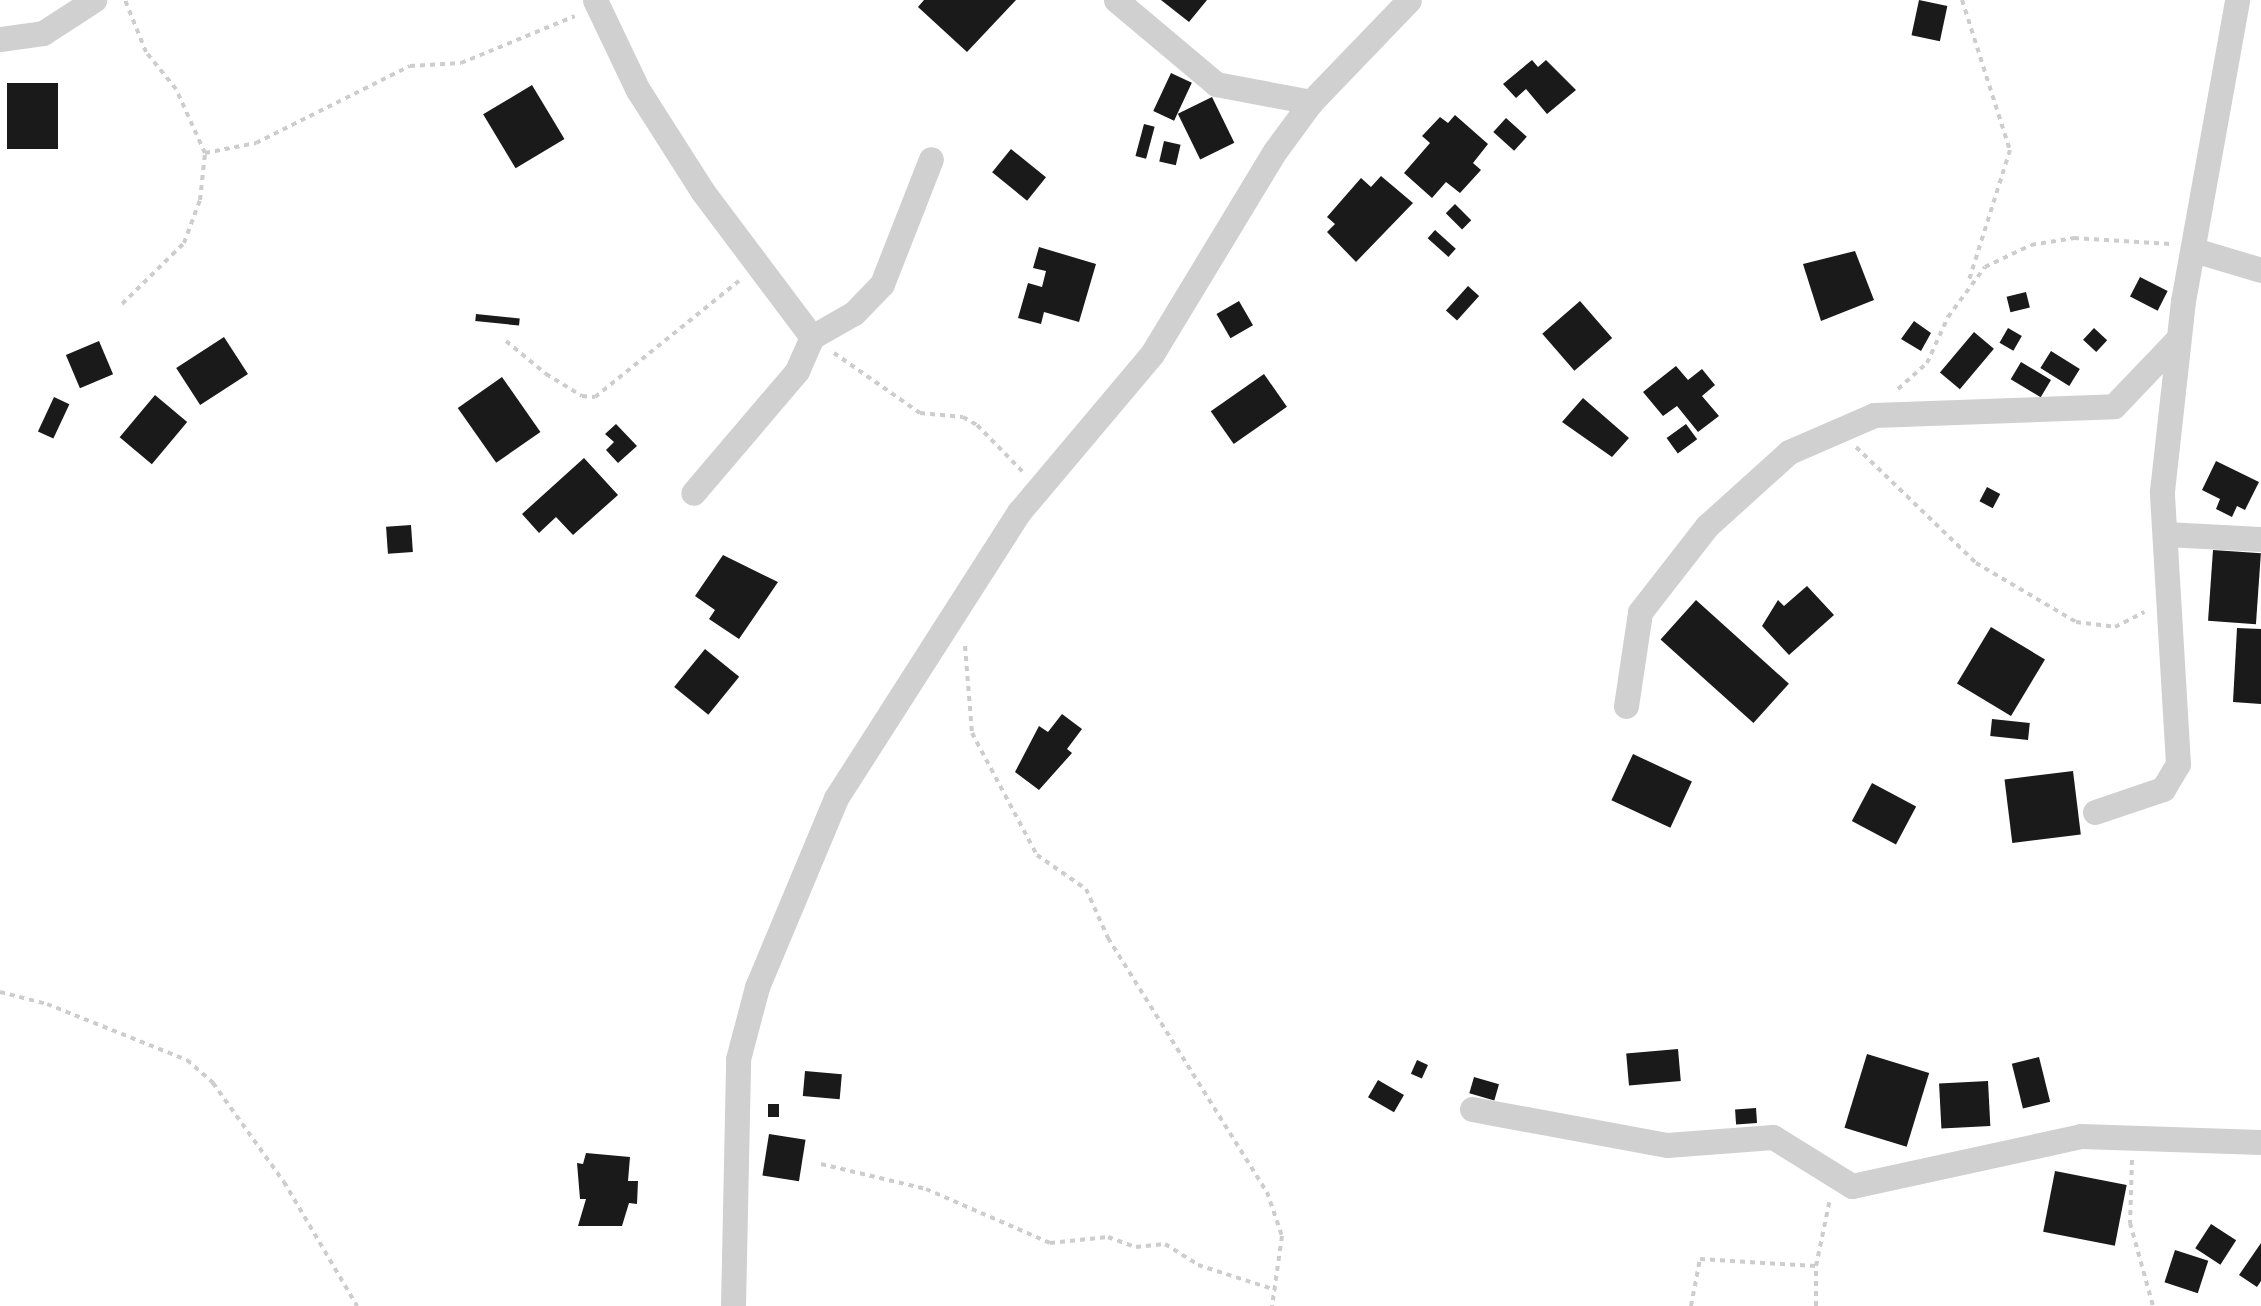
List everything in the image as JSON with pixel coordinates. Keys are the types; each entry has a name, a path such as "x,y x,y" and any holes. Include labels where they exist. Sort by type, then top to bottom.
{"street":[{"path":"0,40 43,33 94,0"},
{"path":"1116,0 1216,84 1311,102"},
{"path":"733,1306 738,1060 757,986 836,798 962,602 1040,490 1152,354 1311,102 1409,0"},
{"path":"2095,812 2163,788 2174,778 2179,739 2162,491 2177,340 2194,250 2212,112 2237,0"},
{"path":"598,5 638,90 759,267 812,337"},
{"path":"694,493 798,370 812,337 854,313 882,284 931,159"},
{"path":"2194,250 2261,270"},
{"path":"1626,706 1636,624 1675,563 1764,470 1838,428 1874,415 2114,406 2177,340"},
{"path":"2166,534 2261,539"},
{"path":"1472,1110 1667,1145 1773,1137 1843,1185 1886,1184 2081,1136 2261,1142"}],"path":[{"path":"122,304 184,243 200,200 205,153 176,89 146,52 124,0"},
{"path":"1874,415 1927,364 1969,283 2010,150 1962,0"},
{"path":"205,153 265,140 410,66 461,63 598,5"},
{"path":"1969,283 1985,266 2032,246 2074,238 2149,239 2194,250"},
{"path":"506,341 546,374 582,396 595,396 759,267"},
{"path":"812,337 920,414 963,416 977,425 1040,490"},
{"path":"1838,428 1976,562 2076,622 2115,626 2171,599"},
{"path":"962,602 972,733 1037,855 1086,889 1108,938 1267,1192 1282,1236 1272,1306"},
{"path":"0,992 47,1004 187,1060 213,1083 284,1182 356,1306"},
{"path":"2134,1135 2130,1223 2153,1306"},
{"path":"821,1164 926,1188 1050,1243 1108,1237 1136,1247 1165,1244 1198,1265 1276,1290"},
{"path":"1816,1306 1816,1266 1829,1200 1843,1185"},
{"path":"1691,1306 1700,1259 1816,1266"}],"building":[{"path":"924,0 1016,0 967,52 918,7"},
{"path":"1161,0 1207,0 1189,22"},
{"path":"1919,0 1947,6 1940,41 1912,35"},
{"path":"1532,60 1538,67 1546,60 1576,90 1547,114 1526,89 1516,98 1503,84"},
{"path":"1171,73 1192,83 1174,121 1153,111"},
{"path":"7,83 58,83 58,149 7,149"},
{"path":"532,85 564,139 516,168 483,114"},
{"path":"1212,97 1234,143 1200,159 1178,114"},
{"path":"1455,115 1488,144 1473,163 1481,170 1460,193 1446,182 1432,198 1404,173 1430,143 1422,136 1440,117 1448,123"},
{"path":"1506,118 1527,137 1514,151 1493,132"},
{"path":"1144,124 1155,127 1146,159 1135,156"},
{"path":"1164,141 1181,145 1176,165 1159,161"},
{"path":"1011,149 1046,177 1027,201 992,172"},
{"path":"1381,176 1413,203 1356,262 1327,232 1335,224 1327,217 1361,178 1371,187"},
{"path":"1455,204 1471,220 1462,229 1446,213"},
{"path":"1435,230 1456,249 1448,257 1428,238"},
{"path":"1039,247 1096,264 1079,322 1044,312 1041,324 1018,318 1028,283 1042,287 1046,271 1033,268"},
{"path":"1855,251 1874,300 1821,321 1803,264"},
{"path":"2140,277 2168,291 2158,311 2130,297"},
{"path":"1468,286 1479,296 1457,321 1446,311"},
{"path":"2026,292 2030,308 2010,312 2007,297"},
{"path":"1239,301 1253,325 1230,338 1216,314"},
{"path":"1580,301 1612,338 1574,371 1542,334"},
{"path":"476,314 520,319 519,326 475,321"},
{"path":"1914,321 1931,333 1921,351 1901,339"},
{"path":"2008,328 2022,336 2013,351 2000,343"},
{"path":"2094,328 2107,340 2096,352 2083,340"},
{"path":"1974,332 1994,349 1960,389 1940,373"},
{"path":"224,337 248,374 200,405 176,368"},
{"path":"99,341 113,374 80,388 66,355"},
{"path":"2051,351 2080,369 2069,386 2040,368"},
{"path":"2021,362 2051,380 2041,397 2011,379"},
{"path":"1676,366 1688,380 1702,369 1715,385 1702,396 1719,416 1698,432 1677,406 1663,416 1643,392"},
{"path":"1264,374 1287,407 1234,444 1211,411"},
{"path":"502,377 540,432 496,463 458,408"},
{"path":"155,395 187,422 152,464 120,437"},
{"path":"54,397 69,404 53,439 38,431"},
{"path":"1583,398 1629,438 1612,457 1562,422"},
{"path":"616,424 637,446 618,463 606,450 614,442 605,434"},
{"path":"1686,424 1697,439 1678,453 1667,438"},
{"path":"584,458 618,495 573,535 556,517 539,533 522,514"},
{"path":"2216,461 2259,482 2245,510 2237,506 2232,517 2216,509 2220,499 2202,490"},
{"path":"1987,487 2000,494 1993,508 1979,501"},
{"path":"411,525 413,552 388,554 386,527"},
{"path":"2213,550 2261,553 2256,624 2208,621"},
{"path":"723,555 778,582 739,639 709,619 715,610 695,596"},
{"path":"1807,586 1834,615 1789,655 1762,626 1778,600 1784,606"},
{"path":"1696,600 1789,684 1753,723 1661,639"},
{"path":"1991,627 2045,659 2011,716 1957,684"},
{"path":"2237,628 2261,629 2261,704 2233,702"},
{"path":"705,649 739,677 708,715 674,687"},
{"path":"1062,714 1082,729 1067,749 1072,753 1039,790 1015,772 1039,726 1048,732"},
{"path":"1992,719 2030,723 2028,740 1990,736"},
{"path":"1633,754 1692,781 1670,828 1611,800"},
{"path":"2073,771 2081,835 2012,843 2005,779"},
{"path":"1872,783 1916,806 1896,844 1852,821"},
{"path":"1678,1049 1681,1081 1629,1085 1626,1054"},
{"path":"1867,1054 1929,1073 1907,1147 1844,1128"},
{"path":"2039,1057 2050,1102 2023,1108 2012,1064"},
{"path":"1417,1060 1428,1065 1422,1079 1411,1074"},
{"path":"805,1071 842,1074 840,1099 803,1096"},
{"path":"1474,1077 1499,1084 1494,1101 1469,1093"},
{"path":"1378,1080 1404,1095 1394,1112 1368,1097"},
{"path":"1988,1081 1990,1126 1941,1129 1939,1084"},
{"path":"768,1104 779,1104 779,1117 768,1117"},
{"path":"1756,1108 1757,1123 1736,1124 1735,1109"},
{"path":"769,1134 806,1140 799,1181 762,1175"},
{"path":"586,1153 630,1157 628,1181 638,1181 637,1204 629,1203 622,1226 578,1226 586,1199 580,1199 577,1163 583,1164"},
{"path":"2055,1171 2127,1185 2115,1246 2043,1232"},
{"path":"2211,1224 2236,1240 2220,1265 2195,1248"},
{"path":"2261,1243 2261,1281 2257,1287 2239,1275"},
{"path":"2175,1250 2208,1261 2198,1293 2164,1282"}]}
